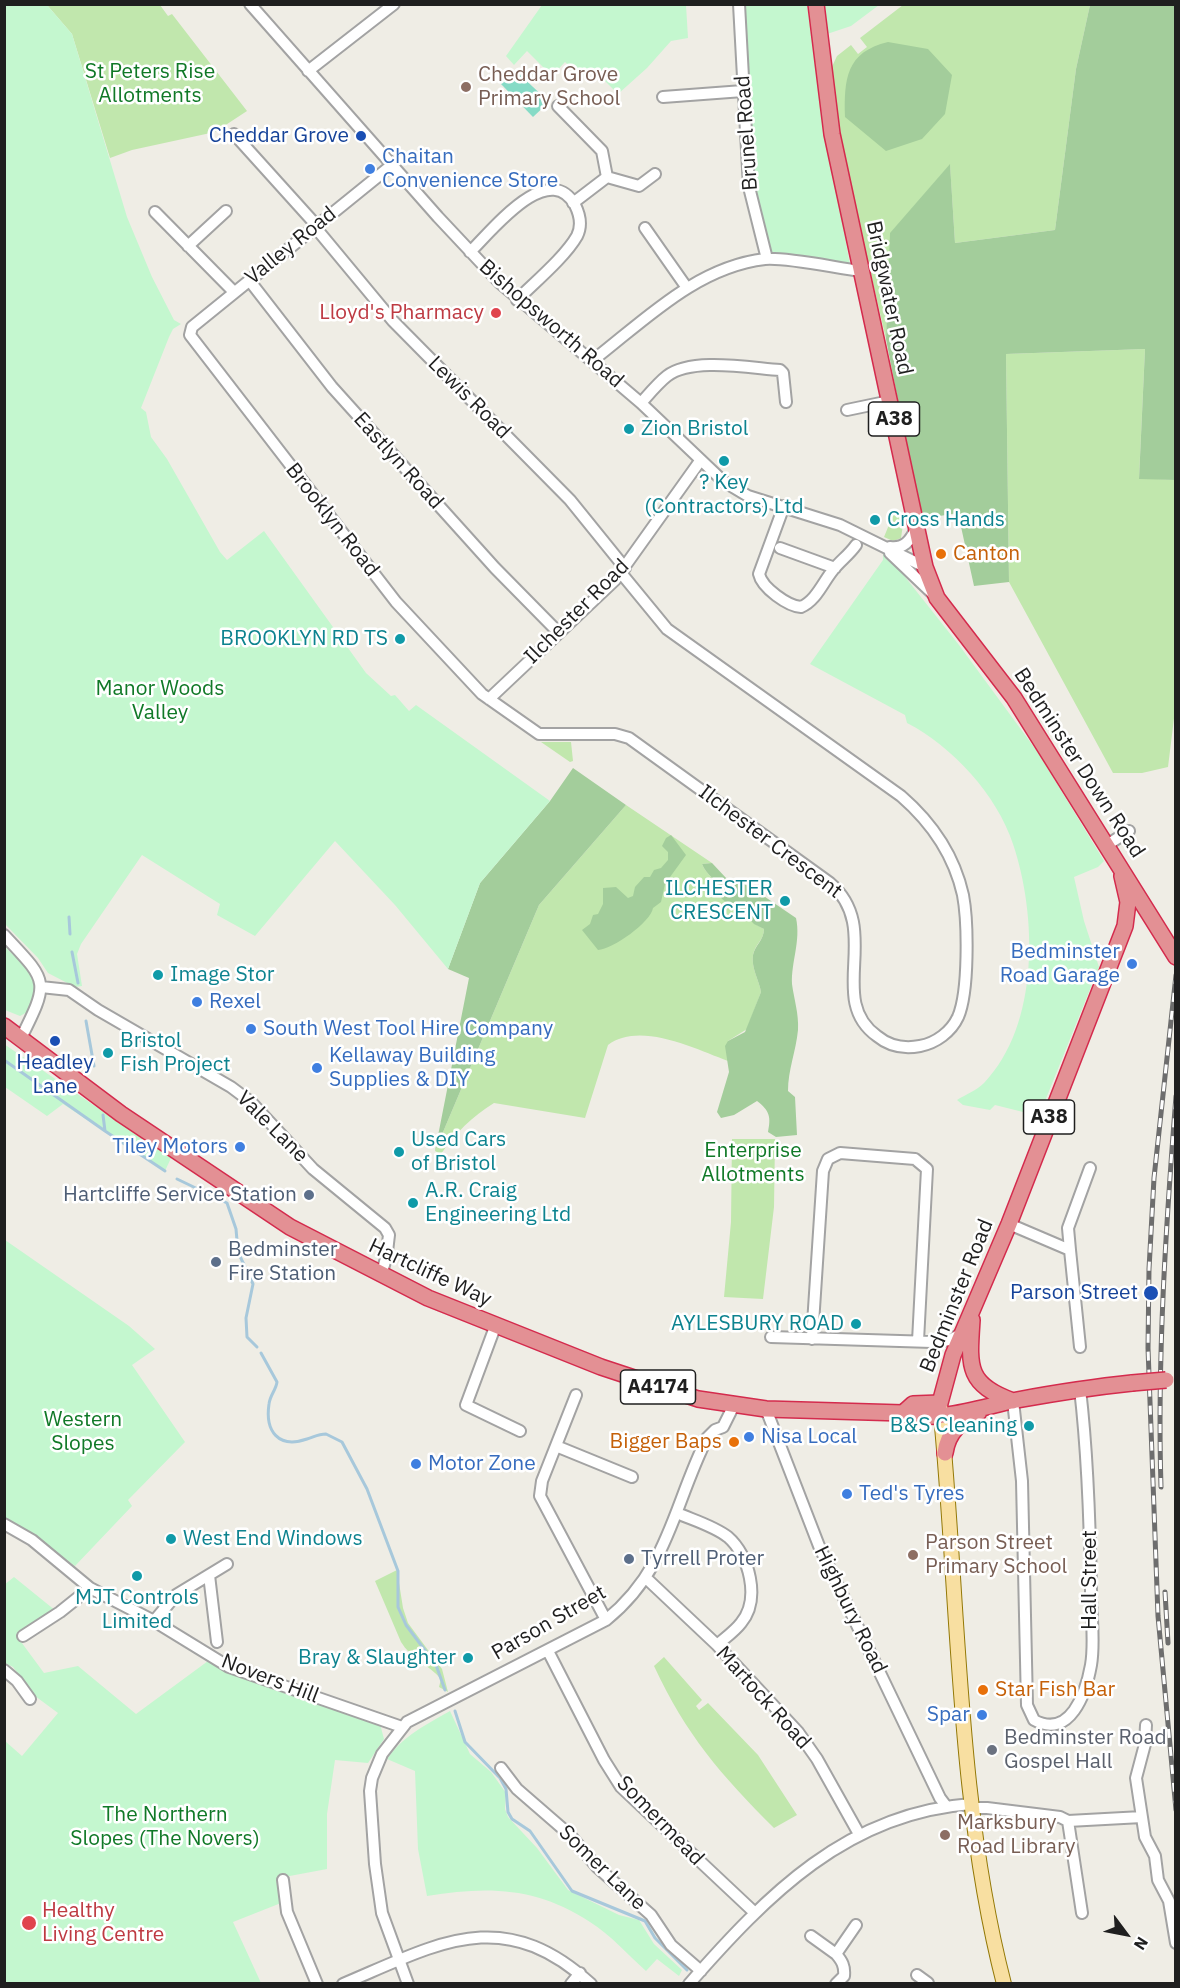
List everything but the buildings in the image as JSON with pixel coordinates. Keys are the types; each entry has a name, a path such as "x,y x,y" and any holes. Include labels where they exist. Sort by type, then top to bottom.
{"highway":[{"name":"Bridgwater Road","path":"816,4 832,134 916,529 925,567 937,598"},
{"name":"Bedminster Down Road","path":"937,598 1014,698 1117,859 1176,957"},
{"name":"Bedminster Road","path":"941,1409 953,1355 1009,1224 1125,926 1128,902 1117,859"},
{"path":"1125,926 1135,916 1142,916 1158,929"},
{"name":"Hartcliffe Way","path":"4,1026 67,1075 183,1157 290,1227 380,1275 495,1327 663,1389 716,1402"},
{"name":"A38","path":"971,1368 973,1308"},
{"path":"953,1355 971,1368 982,1386 1013,1401"},
{"path":"941,1409 990,1407 1080,1389 1171,1380"},
{"name":"A4174","path":"716,1402 766,1409 903,1413 913,1404 941,1409"},
{"path":"945,1453 948,1438 957,1426 990,1407"}],"main road":[{"name":"Bedminster Road","path":"941,1409 971,1806 993,1940 1004,1983"}],"street":[{"name":"Bishopsworth Road","path":"250,4 470,252 518,300 641,403 700,461 735,489 840,525 925,567"},
{"path":"308,71 394,4"},
{"name":"Brunel Road","path":"739,4 751,200 767,259"},
{"path":"663,97 743,91"},
{"path":"558,106 602,151 607,177"},
{"name":"Lewis Road","path":"234,134 316,226 393,321 570,500 623,570"},
{"name":"Valley Road","path":"190,329 392,165"},
{"path":"607,177 639,186 655,174"},
{"path":"573,203 607,177"},
{"path":"470,252 532,194 552,190 563,194 573,203 579,214 577,235 518,300"},
{"path":"188,246 226,211"},
{"path":"155,212 234,292"},
{"path":"645,228 687,288"},
{"path":"592,361 687,288 729,268 767,259 861,271"},
{"name":"Eastlyn Road","path":"249,279 332,387 495,568 559,633"},
{"name":"Brooklyn Road","path":"190,329 190,334 396,602 489,699"},
{"path":"641,403 668,375 680,369 703,366 780,370 783,374 786,402"},
{"path":"847,410 890,401"},
{"name":"Ilchester Road","path":"489,699 623,570 700,461"},
{"path":"784,506 770,549 759,570 762,582 790,604 801,607 811,600 856,545"},
{"path":"881,545 900,548 907,544 916,529"},
{"name":"Bishopsworth Road","path":"881,545 937,598"},
{"path":"780,548 835,568"},
{"name":"Ilchester Crescent","path":"489,699 540,734 615,734 628,738 825,879 838,890 852,912 856,930 855,1003 867,1028 880,1039 899,1047 927,1044 945,1034 956,1020 961,1008 967,927 959,881 939,837 916,809 901,796 667,629 623,570"},
{"path":"1107,845 1129,831"},
{"path":"4,935 33,965 41,987 39,1004 21,1038"},
{"name":"Vale Lane","path":"41,987 69,990 98,1011 231,1086 251,1102 313,1169 385,1228 389,1235 387,1261 380,1275"},
{"path":"812,1339 823,1171 828,1159 840,1152 915,1159 927,1168 918,1341"},
{"path":"1080,1347 1068,1228 1090,1168"},
{"path":"1009,1224 1070,1250"},
{"path":"495,1327 466,1406 520,1431"},
{"path":"771,1337 932,1342 950,1340 962,1333"},
{"path":"932,1342 953,1355"},
{"name":"Hall Street","path":"1013,1401 1021,1471 1025,1688 1028,1712 1034,1720 1048,1726 1061,1725 1067,1721 1078,1703 1091,1665 1089,1462 1080,1389"},
{"path":"576,1395 540,1489 542,1502 606,1620"},
{"path":"716,1402 726,1423"},
{"name":"Parson Street","path":"402,1727 432,1709 606,1620 633,1596 646,1578 677,1513 707,1438 715,1430 723,1427 734,1406"},
{"name":"Highbury Road","path":"766,1409 819,1546 939,1798 946,1806"},
{"path":"556,1446 632,1477"},
{"path":"677,1513 727,1536 742,1554 747,1566 751,1591 745,1616 717,1645"},
{"name":"Novers Hill","path":"4,1524 32,1540 90,1588 154,1621 213,1658 254,1677 402,1727"},
{"path":"154,1621 176,1595 227,1564"},
{"path":"209,1575 217,1642"},
{"name":"Martock Road","path":"646,1578 717,1645 798,1732 817,1759 860,1834"},
{"path":"23,1636 60,1612 90,1588"},
{"name":"Somermead","path":"548,1651 604,1760 621,1787 755,1914"},
{"path":"4,1670 17,1681 30,1699"},
{"path":"1146,1725 1145,1744 1136,1778 1145,1837 1155,1856 1158,1880 1169,1901 1176,1943"},
{"path":"402,1727 376,1765 370,1791 382,1913 408,1983"},
{"name":"Somer Lane","path":"501,1768 517,1790 570,1835 597,1867 651,1915 695,1977"},
{"path":"695,1977 755,1914 825,1853 892,1819 946,1806 1005,1810 1060,1817 1068,1821 1142,1817"},
{"path":"1068,1821 1082,1913"},
{"path":"283,1880 287,1912 317,1983"},
{"path":"836,1954 856,1925"},
{"path":"811,1936 836,1954 843,1963 840,1980 855,1983"},
{"path":"344,1983 449,1940 467,1937 498,1937 533,1945 563,1960 591,1983"},
{"path":"571,1983 580,1973"},
{"path":"917,1975 928,1983"}],"green space":[{"name":"Manor Woods Valley","path":"4,5 47,5 72,34 127,217 152,277 174,320 181,324 173,329 169,337 141,408 146,412 151,437 167,459 220,552 227,560 264,531 366,673 391,696 395,695 409,711 416,705 550,801 480,883 448,969 395,905 335,841 255,936 217,915 220,904 142,855 81,944 77,954 82,986 75,987 48,973 38,958 5,924"},
{"name":"St Peters Rise Allotments","path":"47,5 160,5 168,16 172,14 247,111 215,132 132,150 110,158 72,34"},
{"path":"542,5 686,5 688,38 671,41 647,68 618,94 592,68 581,77 565,62 552,76 527,51 514,65 506,56"},
{"path":"742,5 807,5 821,104 850,265 770,253 755,201"},
{"path":"824,5 879,5 851,26 827,34"},
{"path":"903,5 1090,5 1076,69 1055,230 955,243 950,165 891,233 886,339 840,140 830,71 837,56 851,45 858,54 867,47 860,38"},
{"path":"1090,5 1175,5 1175,480 1139,479 1145,349 1006,354 1009,582 974,586 958,513 921,519 886,339 890,233 950,164 955,243 1055,230 1076,69"},
{"path":"888,42 928,49 952,75 945,114 922,139 886,151 845,117 845,91 850,69 856,60 863,53"},
{"path":"516,71 549,102 533,117 501,84"},
{"path":"1145,349 1139,478 1175,480 1176,702 1168,767 1142,773 1113,773 1009,582 1006,354"},
{"path":"893,515 904,518 901,538 893,541 884,537"},
{"path":"883,554 894,563 959,645 1039,754 1104,861 1098,867 1074,877 1084,921 1099,967 1039,1116 995,1105 990,1110 963,1105 957,1100 984,1083 1002,1059 1016,1031 1024,1001 1029,936 1026,903 1021,872 1006,826 984,790 971,774 940,745 907,723 905,715 810,664 883,560"},
{"path":"541,742 571,742 573,761 570,762"},
{"path":"573,768 626,805 539,905 435,1151 469,978 448,969 480,883 550,801"},
{"path":"626,805 712,863 702,864 723,890 721,898 764,929 763,936 754,951 753,960 761,992 747,1029 728,1041 728,1061 684,1044 651,1036 621,1038 608,1045 585,1118 494,1103 465,1126 441,1154 435,1151 539,905"},
{"path":"671,835 686,855 665,884 661,902 630,934 613,945 598,950 582,930 590,924 593,915 598,914 603,904 603,888 616,887 628,898 633,896 635,887 644,877 650,877 654,870 661,868 668,860 668,852 662,846 666,838"},
{"path":"712,863 727,879 749,886 796,918 797,935 792,984 798,1030 788,1091 795,1097 797,1135 776,1137 768,1132 768,1115 765,1108 757,1101 734,1115 721,1118 717,1112 729,1072 725,1046 728,1041 745,1032 761,992 754,969 753,955 763,936 764,929 754,924 734,903 728,904 721,898 723,890 702,864"},
{"path":"4,946 26,967 33,980 31,1010 20,1016 5,1010"},
{"path":"4,1044 171,1158 165,1171 63,1104 47,1116 5,1087"},
{"name":"Enterprise Allotments","path":"732,1139 775,1139 774,1207 763,1299 724,1297 731,1222"},
{"name":"Western Slopes","path":"5,1240 129,1326 155,1349 132,1365 185,1442 128,1500 132,1506 75,1566 5,1519"},
{"path":"397,1570 403,1608 408,1623 442,1669 448,1692 439,1687 441,1679 409,1653 401,1642 375,1581"},
{"name":"The Northern Slopes (The Novers)","path":"14,1577 56,1611 16,1635 44,1673 78,1666 136,1714 208,1661 255,1683 380,1724 384,1739 368,1763 335,1760 327,1814 327,1869 279,1878 281,1903 233,1922 261,1983 5,1983 5,1741 22,1756 58,1713 35,1696 13,1667 5,1663 4,1585"},
{"path":"664,1657 702,1700 696,1706 699,1710 708,1703 758,1755 797,1815 774,1828 721,1772 692,1734 666,1691 654,1666"},
{"path":"450,1711 470,1754 491,1772 506,1793 505,1809 508,1817 537,1848 568,1890 619,1915 639,1920 654,1944 682,1970 679,1976 657,1959 646,1971 598,1927 570,1910 551,1902 511,1892 491,1891 427,1896 418,1849 415,1771 387,1759 408,1737"}],"waterway":[{"path":"69,917 70,934"},
{"path":"72,952 78,983"},
{"path":"86,1021 94,1066"},
{"path":"4,1060 105,1131"},
{"path":"103,1115 105,1131 165,1171"},
{"path":"177,1179 227,1203 236,1229 238,1252 253,1284 246,1318 247,1337 257,1347"},
{"path":"261,1353 277,1382 268,1414 272,1430 276,1435 288,1442 326,1434 342,1442 367,1489 398,1571 398,1607 406,1625 436,1665 445,1690"},
{"path":"455,1711 465,1742 500,1778 506,1789 508,1812 512,1819 530,1831 572,1891 645,1921 655,1938 687,1970"}],"railway":[{"path":"1176,975 1154,1178 1148,1348 1158,1616 1176,1810"},
{"path":"1161,1487 1161,1341 1176,1096"},
{"path":"1165,1592 1168,1643"}],"place":[{"name":"Cheddar Grove Primary School","path":"466,87"},
{"name":"Cheddar Grove","path":"361,136"},
{"name":"Chaitan Convenience Store","path":"370,169"},
{"name":"Lloyd's Pharmacy","path":"496,313"},
{"name":"Zion Bristol","path":"629,429"},
{"name":"? Key (Contractors) Ltd","path":"724,461"},
{"name":"Cross Hands","path":"875,520"},
{"name":"Canton","path":"941,554"},
{"name":"BROOKLYN RD TS","path":"400,639"},
{"name":"ILCHESTER CRESCENT","path":"785,901"},
{"name":"Bedminster Road Garage","path":"1132,964"},
{"name":"Image Stor","path":"158,975"},
{"name":"Rexel","path":"197,1002"},
{"name":"South West Tool Hire Company","path":"251,1029"},
{"name":"Headley Lane","path":"55,1041"},
{"name":"Bristol Fish Project","path":"108,1053"},
{"name":"Kellaway Building Supplies & DIY","path":"317,1068"},
{"name":"Tiley Motors","path":"240,1147"},
{"name":"Used Cars of Bristol","path":"399,1152"},
{"name":"Hartcliffe Service Station","path":"309,1195"},
{"name":"A.R. Craig Engineering Ltd","path":"413,1203"},
{"name":"Bedminster Fire Station","path":"216,1262"},
{"name":"Parson Street","path":"1151,1293"},
{"name":"AYLESBURY ROAD","path":"856,1324"},
{"name":"B&S Cleaning","path":"1029,1426"},
{"name":"Nisa Local","path":"749,1437"},
{"name":"Bigger Baps","path":"734,1442"},
{"name":"Motor Zone","path":"416,1464"},
{"name":"Ted's Tyres","path":"847,1494"},
{"name":"West End Windows","path":"171,1539"},
{"name":"Parson Street Primary School","path":"913,1555"},
{"name":"Tyrrell Proter","path":"629,1559"},
{"name":"MJT Controls Limited","path":"137,1576"},
{"name":"Bray & Slaughter","path":"468,1658"},
{"name":"Star Fish Bar","path":"983,1690"},
{"name":"Spar","path":"982,1715"},
{"name":"Bedminster Road Gospel Hall","path":"992,1750"},
{"name":"Marksbury Road Library","path":"945,1835"},
{"name":"Healthy Living Centre","path":"29,1923"}]}
